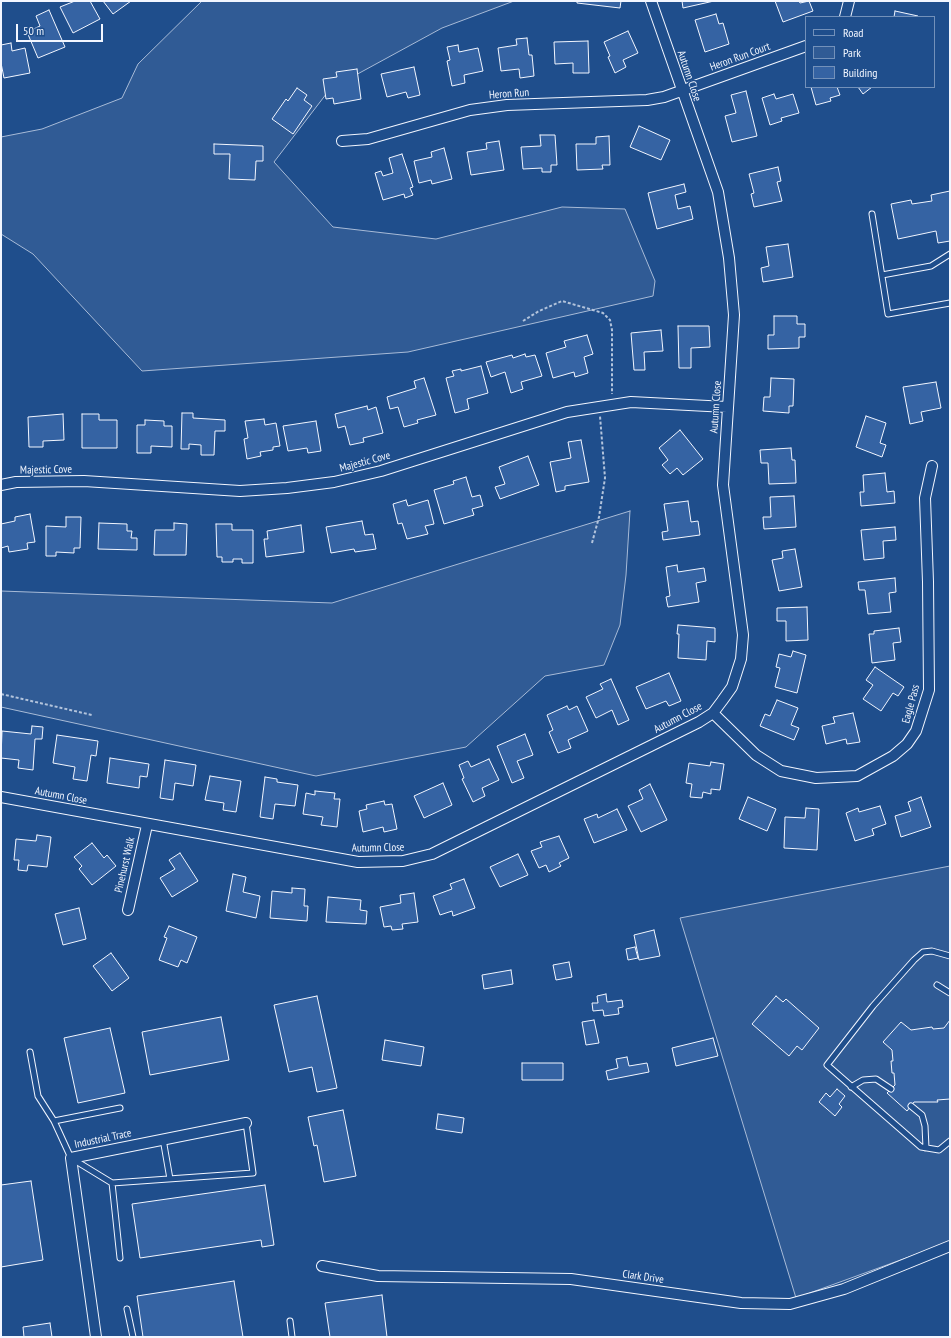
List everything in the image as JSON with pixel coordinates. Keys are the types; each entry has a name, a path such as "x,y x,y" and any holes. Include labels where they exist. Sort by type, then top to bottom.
{"street":[{"name":"Autumn Close","path":"1,797 147,825 358,862 403,861 432,854 700,722 713,713 732,687 741,659 743,635 723,485 734,315 729,258 718,192 650,1"},
{"path":"845,16 849,1"},
{"name":"Heron Run Court","path":"681,91 805,46"},
{"name":"Heron Run","path":"342,141 368,139 470,110 507,105 647,100 664,97 681,91"},
{"name":"Majestic Cove","path":"1,485 16,482 84,481 240,491 287,488 334,482 381,471 568,412 631,402 727,407"},
{"name":"Eagle Pass","path":"713,713 756,755 768,763 781,771 816,778 857,776 893,756 907,744 916,731 929,690 928,582 925,498 932,466"},
{"name":"Pinehurst Walk","path":"128,910 147,825"},
{"name":"Industrial Trace","path":"96,1337 72,1158 246,1123"},
{"name":"Clark Drive","path":"322,1266 378,1276 571,1279 742,1303 790,1304 844,1289 950,1246"}],"lane":[{"path":"872,214 888,314 950,303"},
{"path":"882,275 931,266 950,254"},
{"path":"950,956 932,951 923,952 914,960 873,1006 827,1066 921,1147 939,1150 950,1141"},
{"path":"937,985 950,993"},
{"path":"30,1052 38,1096 54,1121 72,1158 112,1183 252,1173 246,1123"},
{"path":"851,1087 863,1080 876,1079 891,1089"},
{"path":"911,1106 922,1115 925,1126 926,1148"},
{"path":"54,1121 120,1108"},
{"path":"163,1139 170,1179"},
{"path":"112,1183 120,1258"},
{"path":"127,1309 133,1337"},
{"path":"290,1321 292,1337"}],"path":[{"path":"524,322 539,311 562,301 603,313 610,320 612,330 612,397"},
{"path":"592,544 599,517 605,478 599,413"},
{"path":"1,694 92,715"}],"green space":[{"path":"202,1 514,1 442,28 330,89 274,162 333,227 436,239 562,207 625,209 655,281 653,296 408,352 142,371 33,254 1,234 1,137 42,129 122,98 138,64"},
{"path":"630,511 626,575 620,625 604,665 545,676 466,747 316,776 1,707 1,591 332,603"},
{"path":"950,866 950,1242 796,1298 680,918"}],"building":[{"path":"75,1 90,1 100,19 73,33 60,7"},
{"path":"103,1 131,1 113,14"},
{"path":"577,1 621,1 620,8 577,3"},
{"path":"682,1 714,1 683,8"},
{"path":"775,1 799,1 800,3 809,1 813,11 783,22"},
{"path":"49,10 65,47 38,58 27,32 40,26 36,16"},
{"path":"895,11 918,16 894,16"},
{"path":"716,14 719,24 723,23 729,44 705,52 695,20"},
{"path":"628,31 638,53 623,60 626,67 615,73 608,57 610,56 604,42"},
{"path":"527,38 529,55 532,55 534,76 520,78 519,69 501,71 498,48 517,45 516,39"},
{"path":"588,41 589,73 573,73 573,63 555,64 554,42"},
{"path":"11,43 12,51 25,48 30,73 4,78 1,63 1,45"},
{"path":"458,45 459,52 478,48 483,71 464,75 465,83 452,86 447,61 450,60 447,47"},
{"path":"414,67 420,95 408,98 406,92 387,97 381,74"},
{"path":"357,69 361,99 334,104 333,98 326,99 323,79 337,77 336,72"},
{"path":"297,88 307,95 304,100 312,106 293,134 272,119 286,99 288,101"},
{"path":"811,88 837,88 840,95 830,98 831,101 816,105"},
{"path":"859,88 871,88 863,94"},
{"path":"746,91 757,136 732,142 725,116 736,113 731,95"},
{"path":"774,94 776,99 793,94 799,113 781,118 782,121 770,125 762,98"},
{"path":"639,126 670,140 661,160 630,147"},
{"path":"540,135 555,135 557,165 551,165 551,172 542,172 542,168 523,169 521,147 541,146"},
{"path":"609,136 610,165 602,165 603,169 577,170 576,144 596,144 596,137"},
{"path":"499,141 504,170 471,175 467,152 487,149 486,143"},
{"path":"214,144 263,146 263,161 256,161 255,180 229,179 230,154 214,154"},
{"path":"444,148 452,179 432,184 431,180 419,183 414,161 432,157 431,152"},
{"path":"402,154 413,187 410,188 413,195 405,198 404,194 383,200 375,173 381,171 383,176 393,173 389,158"},
{"path":"778,167 781,181 777,182 782,201 754,207 751,194 754,193 749,174"},
{"path":"684,184 686,192 675,195 678,209 690,206 693,219 657,229 648,193"},
{"path":"950,191 950,241 938,243 936,231 898,239 891,204 911,200 912,204 932,201 931,195"},
{"path":"788,244 793,277 763,282 761,268 769,266 766,247"},
{"path":"774,316 797,316 797,324 805,324 805,337 799,337 799,348 768,349 768,335 774,335"},
{"path":"678,326 709,326 710,347 691,348 691,368 679,368"},
{"path":"661,330 663,351 644,352 645,370 634,370 631,333"},
{"path":"587,335 593,354 584,357 588,373 575,377 574,372 553,378 546,353 566,347 564,341"},
{"path":"525,354 526,357 535,355 542,376 521,382 523,389 511,393 505,372 491,377 486,362 512,355 513,358"},
{"path":"481,366 488,393 467,399 469,409 455,413 446,378 454,376 452,371 461,369 461,371"},
{"path":"424,378 436,415 417,420 418,423 404,427 398,407 390,409 387,397 416,388 414,381"},
{"path":"771,378 794,379 793,406 789,406 789,413 763,411 764,397 770,397"},
{"path":"936,382 941,408 921,412 923,421 910,424 903,387"},
{"path":"367,406 368,410 376,407 383,433 363,438 364,442 350,445 345,426 338,428 335,414"},
{"path":"182,413 193,413 193,418 225,420 225,431 215,431 214,455 201,455 201,445 189,444 189,449 181,449"},
{"path":"63,414 64,440 43,441 43,447 29,447 28,417"},
{"path":"82,414 99,414 99,420 117,420 117,448 82,448"},
{"path":"866,416 886,423 880,443 886,445 882,457 856,447"},
{"path":"264,419 265,425 276,423 280,446 273,447 273,450 260,452 261,456 247,459 244,439 248,438 245,421"},
{"path":"145,420 164,421 164,426 172,426 172,447 151,446 151,453 137,453 137,425 145,425"},
{"path":"316,421 321,451 308,453 307,448 288,451 283,426"},
{"path":"680,430 703,459 683,475 677,468 670,474 662,465 668,460 659,448"},
{"path":"581,440 589,482 565,486 565,490 556,492 550,462 571,458 568,442"},
{"path":"791,448 792,460 795,460 796,483 769,484 768,463 761,463 760,450"},
{"path":"528,456 539,485 500,499 495,487 505,484 499,467"},
{"path":"885,473 887,492 894,491 895,503 861,506 860,492 864,492 863,475"},
{"path":"466,477 472,497 480,495 483,506 472,509 474,515 444,524 434,490 454,484 453,481"},
{"path":"794,496 796,527 764,529 763,517 771,517 770,497"},
{"path":"406,500 408,506 428,500 434,524 425,526 428,534 407,539 402,523 398,524 393,504"},
{"path":"688,501 691,522 698,521 700,535 663,540 662,532 668,531 664,504"},
{"path":"30,514 35,542 27,543 28,549 9,552 8,546 1,548 1,524 15,521 15,517"},
{"path":"66,517 81,517 80,548 74,548 74,553 56,552 56,556 46,556 46,526 66,527"},
{"path":"362,521 365,535 373,534 376,549 355,552 354,549 331,553 326,527"},
{"path":"99,523 127,524 127,531 132,531 131,538 137,538 137,550 98,549"},
{"path":"174,523 187,524 186,555 154,555 155,530 174,530"},
{"path":"216,524 232,524 232,530 253,530 253,563 242,563 242,559 233,559 233,562 222,562 222,557 217,557"},
{"path":"301,525 304,552 266,557 264,539 268,539 267,531"},
{"path":"895,527 896,540 883,541 884,558 864,560 861,530"},
{"path":"795,549 802,587 779,591 772,560 783,558 782,551"},
{"path":"677,565 678,572 704,568 706,581 696,583 699,602 668,607 666,597 670,596 666,567"},
{"path":"895,578 896,592 889,593 891,612 868,614 865,590 859,590 858,582"},
{"path":"807,607 808,640 786,641 786,621 777,621 777,608"},
{"path":"678,625 715,628 715,642 707,641 706,660 678,658"},
{"path":"899,628 901,642 893,643 895,660 872,663 869,634 874,634 874,631"},
{"path":"793,651 806,655 797,693 775,687 780,668 776,667 779,654 791,657"},
{"path":"875,667 904,687 898,696 893,693 881,711 863,699 873,685 866,680"},
{"path":"669,673 681,701 669,706 666,701 646,709 636,687"},
{"path":"611,679 629,720 618,725 612,710 596,718 586,697 603,689 600,684"},
{"path":"777,700 798,708 791,725 799,728 794,740 760,726 765,714 770,716"},
{"path":"567,706 569,710 577,706 588,731 568,740 571,748 558,753 549,732 553,730 547,715"},
{"path":"853,713 860,742 847,744 846,739 826,744 822,726 835,723 833,717"},
{"path":"32,726 43,727 42,739 35,739 33,770 18,768 19,760 1,758 2,731 31,734"},
{"path":"525,734 533,755 517,761 524,778 512,783 497,746"},
{"path":"57,735 98,741 96,756 91,755 87,781 73,779 75,767 53,763"},
{"path":"110,758 149,764 147,777 140,776 139,788 107,783"},
{"path":"489,759 499,780 482,788 485,796 473,802 462,779 464,778 459,765 468,761 471,767"},
{"path":"165,760 196,765 193,786 175,783 173,800 160,798"},
{"path":"711,762 724,764 720,790 711,789 711,794 703,792 702,798 690,797 692,784 686,783 689,763 710,766"},
{"path":"210,776 241,781 236,812 223,810 224,803 205,800"},
{"path":"265,777 277,779 277,782 298,785 295,806 275,804 273,819 260,817"},
{"path":"443,783 452,805 424,818 414,796"},
{"path":"650,784 667,820 641,832 628,806 643,799 639,790"},
{"path":"315,791 335,793 334,799 340,799 337,827 321,825 323,817 303,814 306,793 315,795"},
{"path":"748,797 776,809 767,831 739,819"},
{"path":"921,797 931,827 901,837 895,816 911,811 908,802"},
{"path":"384,801 385,805 392,804 397,829 384,832 383,827 363,832 359,811 367,809 366,805"},
{"path":"880,806 886,824 872,829 874,835 855,841 846,813 858,808 859,812"},
{"path":"806,808 819,809 817,850 784,848 785,817 805,818"},
{"path":"617,809 627,830 594,843 584,819 597,814 598,818"},
{"path":"37,835 51,837 47,867 28,865 27,871 18,870 19,860 14,860 16,839 36,841"},
{"path":"559,836 569,858 559,863 561,866 549,872 546,865 539,868 531,851 542,847 540,842"},
{"path":"92,843 104,858 107,855 116,866 92,885 79,869 82,866 74,857"},
{"path":"180,853 198,881 172,897 160,878 175,869 169,860"},
{"path":"518,854 528,875 500,887 490,867"},
{"path":"233,874 246,877 243,892 260,896 256,918 226,911"},
{"path":"464,879 475,908 453,916 452,911 440,915 433,896 452,889 450,884"},
{"path":"292,888 305,889 304,906 308,906 307,921 270,918 272,891 292,893"},
{"path":"414,893 418,922 402,924 403,929 392,930 391,926 384,927 380,907 401,903 400,895"},
{"path":"328,897 361,900 360,910 367,911 366,924 326,922"},
{"path":"79,908 86,939 63,945 55,914"},
{"path":"169,926 197,937 187,963 181,960 178,967 159,960 167,938 164,937"},
{"path":"654,930 660,956 639,960 634,935"},
{"path":"635,947 638,958 628,960 626,949"},
{"path":"111,953 129,978 112,991 93,966"},
{"path":"569,962 572,977 556,980 553,965"},
{"path":"511,970 513,984 484,989 482,975"},
{"path":"606,994 607,1002 622,1000 623,1007 618,1008 619,1014 604,1016 603,1010 593,1011 592,1003 598,1003 597,996"},
{"path":"317,996 337,1088 317,1092 312,1067 289,1072 274,1005"},
{"path":"776,996 783,1002 786,999 819,1028 802,1050 797,1046 789,1056 752,1024"},
{"path":"221,1017 229,1060 150,1075 142,1032"},
{"path":"594,1020 599,1043 586,1045 582,1022"},
{"path":"950,1020 950,1099 937,1100 938,1102 914,1102 907,1111 887,1093 895,1085 894,1073 892,1073 892,1050 883,1042 901,1022 911,1030 932,1027 933,1029 944,1028"},
{"path":"110,1028 125,1093 78,1103 64,1038"},
{"path":"713,1038 718,1056 676,1066 672,1048"},
{"path":"385,1040 424,1047 421,1066 382,1060"},
{"path":"627,1057 629,1066 647,1063 649,1072 608,1080 606,1071 618,1068 616,1059"},
{"path":"522,1063 563,1063 563,1080 522,1080"},
{"path":"837,1089 845,1096 839,1104 842,1107 835,1116 819,1102 826,1093 830,1097"},
{"path":"343,1110 356,1176 324,1182 317,1145 314,1146 308,1117"},
{"path":"438,1114 464,1118 462,1133 436,1129"},
{"path":"31,1181 43,1260 1,1267 1,1185"},
{"path":"265,1185 274,1245 262,1247 261,1240 140,1258 132,1204"},
{"path":"234,1281 243,1337 143,1337 137,1296"},
{"path":"382,1295 387,1337 330,1337 325,1303"},
{"path":"50,1323 52,1337 24,1337 23,1327"}]}
